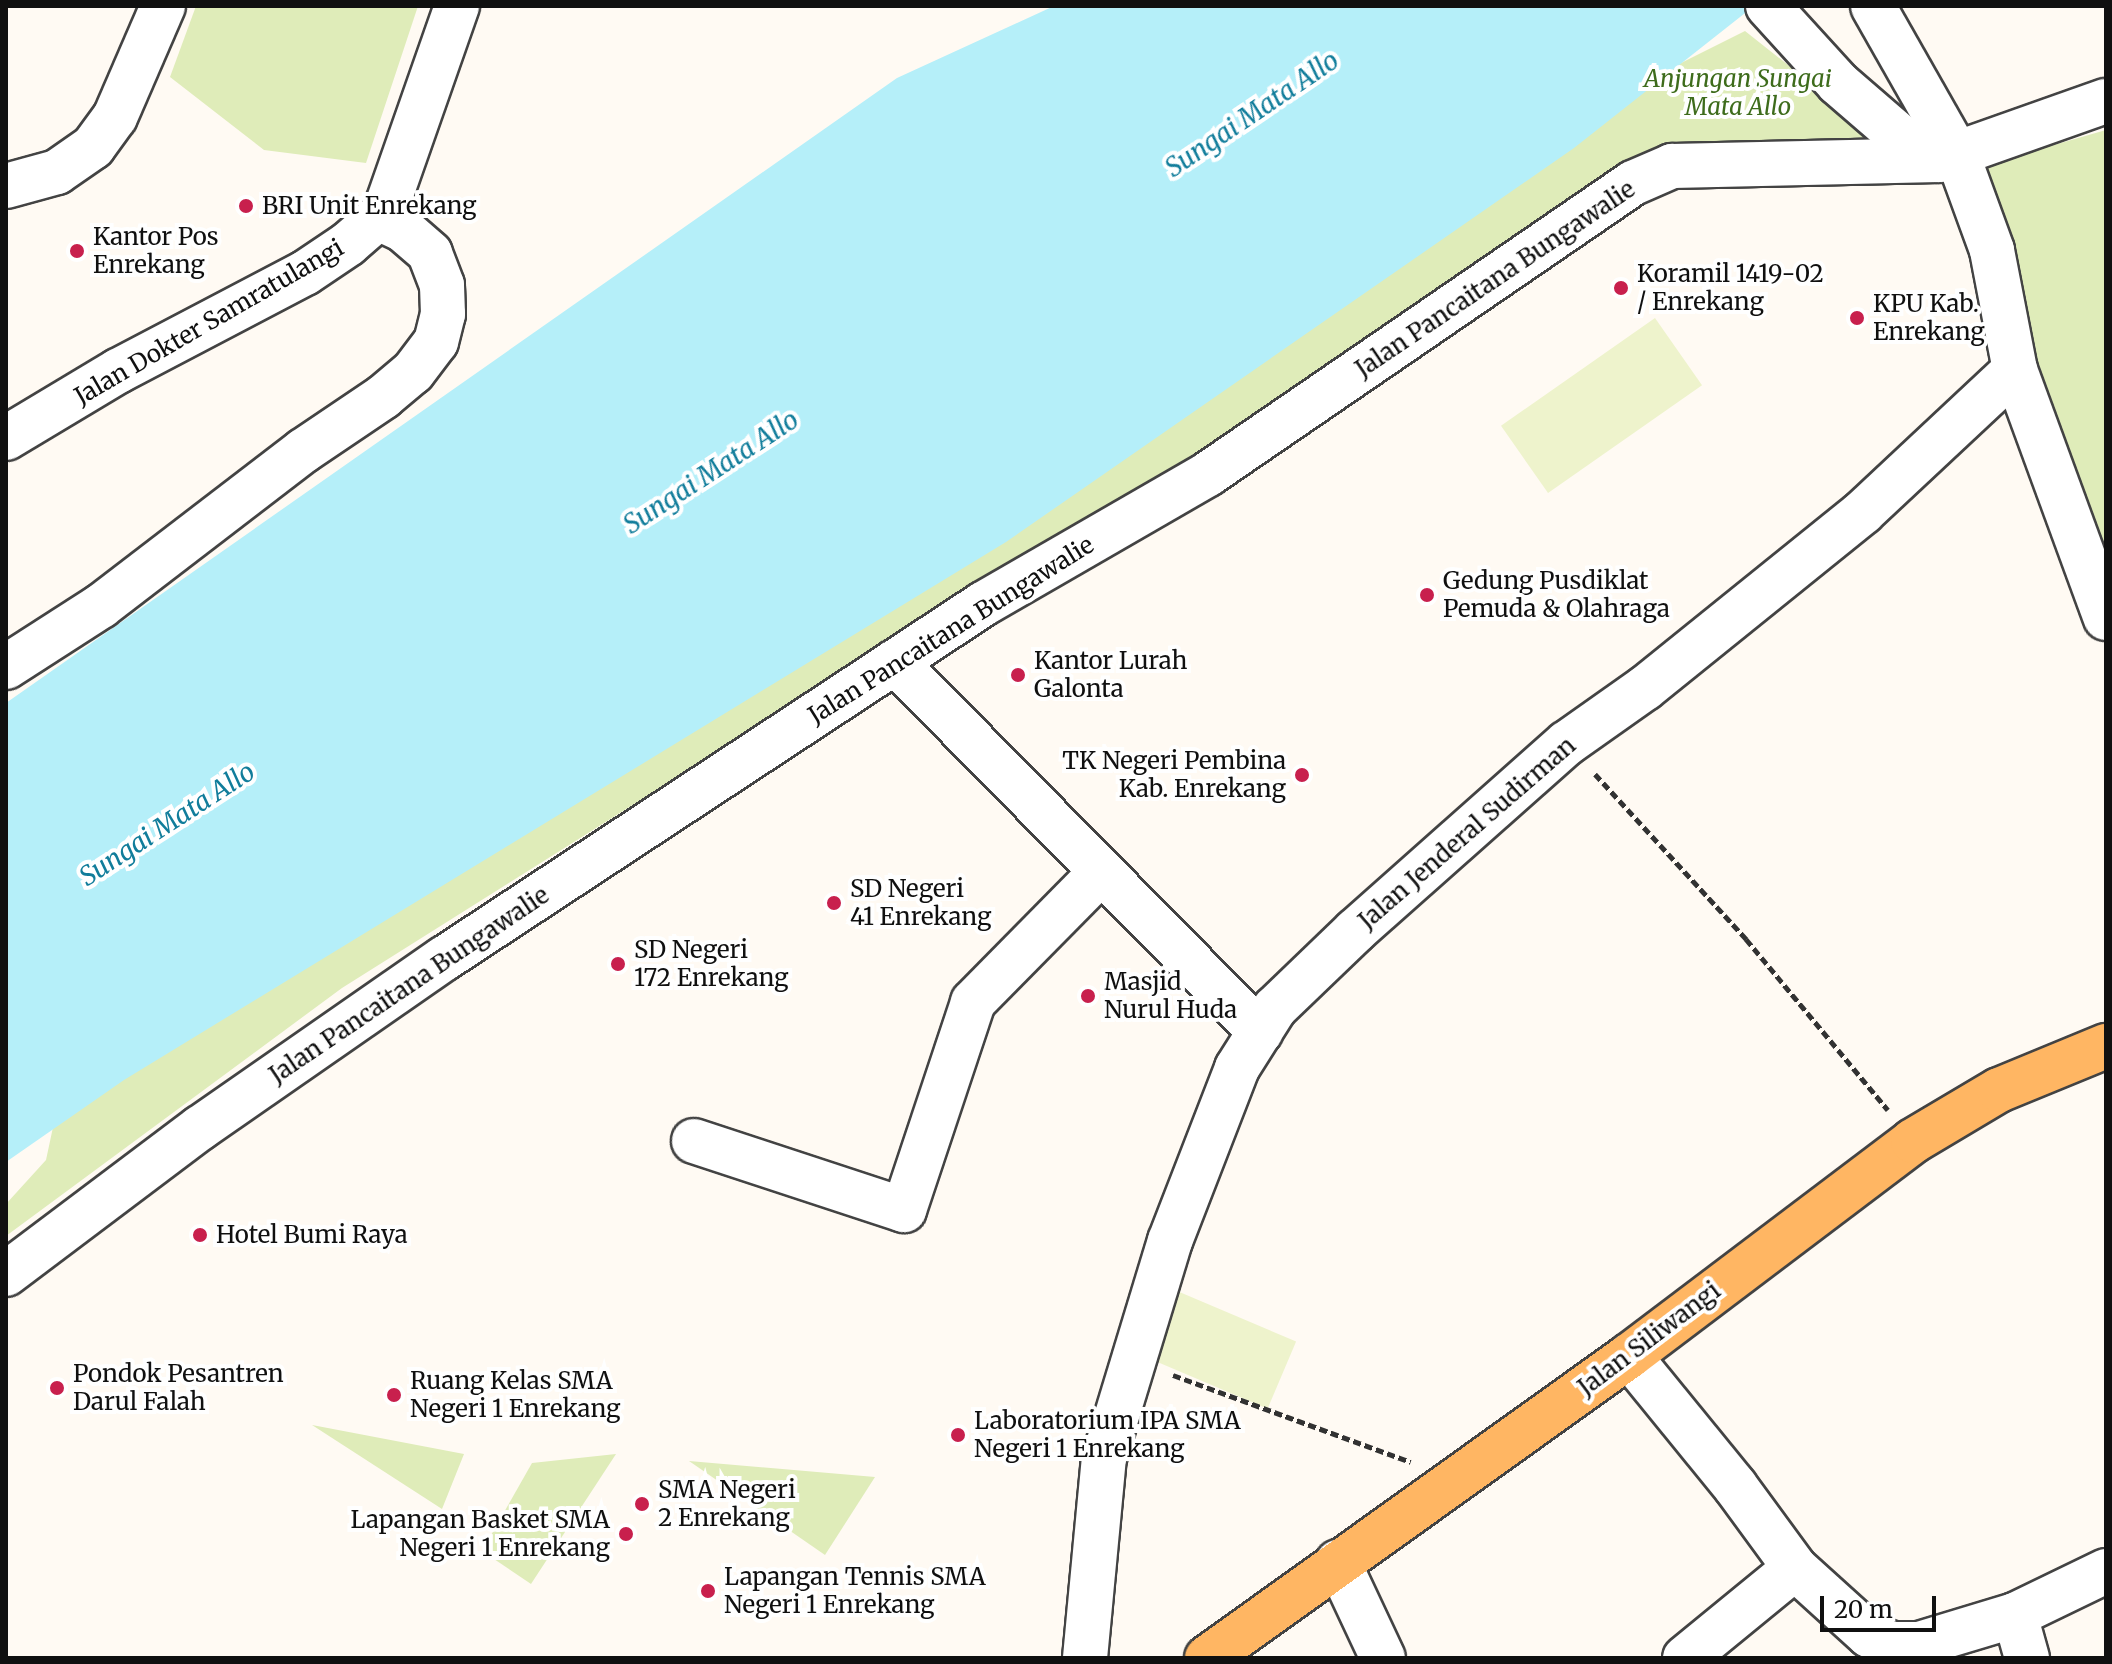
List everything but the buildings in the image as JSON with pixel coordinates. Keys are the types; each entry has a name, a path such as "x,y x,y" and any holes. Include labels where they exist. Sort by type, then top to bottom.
{"main road":[{"name":"Jalan Siliwangi","path":"1207,1658 1629,1356 1913,1141 1999,1090 2106,1046"}],"street":[{"name":"Jalan Dokter Samratulangi","path":"6,438 118,371 305,273 378,218 388,203 457,6"},
{"path":"1769,7 1838,83 1911,146 1948,157"},
{"path":"6,186 57,172 93,147 115,117 157,8"},
{"path":"1877,11 1992,250 2015,370 2106,618"},
{"name":"Jalan Pancaitana Bungawalie","path":"6,1274 200,1128 419,976 983,604 1208,474 1633,183 1672,166 1948,157 2106,101"},
{"path":"6,667 101,606 303,451 383,397 413,372 436,342 443,314 442,285 430,253 404,230 378,218"},
{"name":"Jalan Jenderal Sudirman","path":"1085,1658 1104,1458 1170,1241 1237,1068 1275,1008 1355,931 1567,743 1645,688 1863,512 2015,370"},
{"path":"895,662 1260,1032"},
{"path":"694,1141 904,1210 973,1002 1101,872"},
{"path":"1629,1356 1735,1486 1795,1568 1869,1635 1893,1644 1919,1644 2015,1615 2106,1571"},
{"path":"1338,1562 1383,1658"},
{"path":"1685,1658 1795,1568"},
{"path":"2015,1615 2027,1658"}],"path":[{"path":"1567,743 1746,939 1913,1141"},
{"path":"1134,1361 1458,1478"}],"green space":[{"path":"196,6 418,6 366,163 264,150 170,77"},
{"name":"Anjungan Sungai Mata Allo","path":"1745,31 1884,141 1685,147 1245,428 966,595 342,988 6,1236 6,1204 46,1160 59,1099 1569,119"},
{"path":"2106,130 2106,561 1967,170"},
{"path":"1655,318 1702,385 1548,493 1501,426"},
{"path":"1170,1288 1296,1342 1268,1409 1141,1355"},
{"path":"312,1425 464,1454 442,1509"},
{"path":"616,1454 531,1584 482,1551 532,1463"},
{"path":"689,1461 875,1477 825,1555"}],"water":[{"name":"Sungai Mata Allo","path":"1054,6 1754,6 1574,148 1006,542 124,1080 6,1162 6,703 897,78"}],"place":[{"name":"BRI Unit Enrekang","path":"246,206"},
{"name":"Kantor Pos Enrekang","path":"77,251"},
{"name":"Koramil 1419-02 / Enrekang","path":"1621,288"},
{"name":"KPU Kab. Enrekang","path":"1857,318"},
{"name":"Gedung Pusdiklat Pemuda & Olahraga","path":"1427,595"},
{"name":"Kantor Lurah Galonta","path":"1018,675"},
{"name":"TK Negeri Pembina Kab. Enrekang","path":"1302,775"},
{"name":"SD Negeri 41 Enrekang","path":"834,903"},
{"name":"SD Negeri 172 Enrekang","path":"618,964"},
{"name":"Masjid Nurul Huda","path":"1088,996"},
{"name":"Hotel Bumi Raya","path":"200,1235"},
{"name":"Pondok Pesantren Darul Falah","path":"57,1388"},
{"name":"Ruang Kelas SMA Negeri 1 Enrekang","path":"394,1395"},
{"name":"Laboratorium IPA SMA Negeri 1 Enrekang","path":"958,1435"},
{"name":"SMA Negeri 2 Enrekang","path":"642,1504"},
{"name":"Lapangan Basket SMA Negeri 1 Enrekang","path":"626,1534"},
{"name":"Lapangan Tennis SMA Negeri 1 Enrekang","path":"708,1591"}]}
